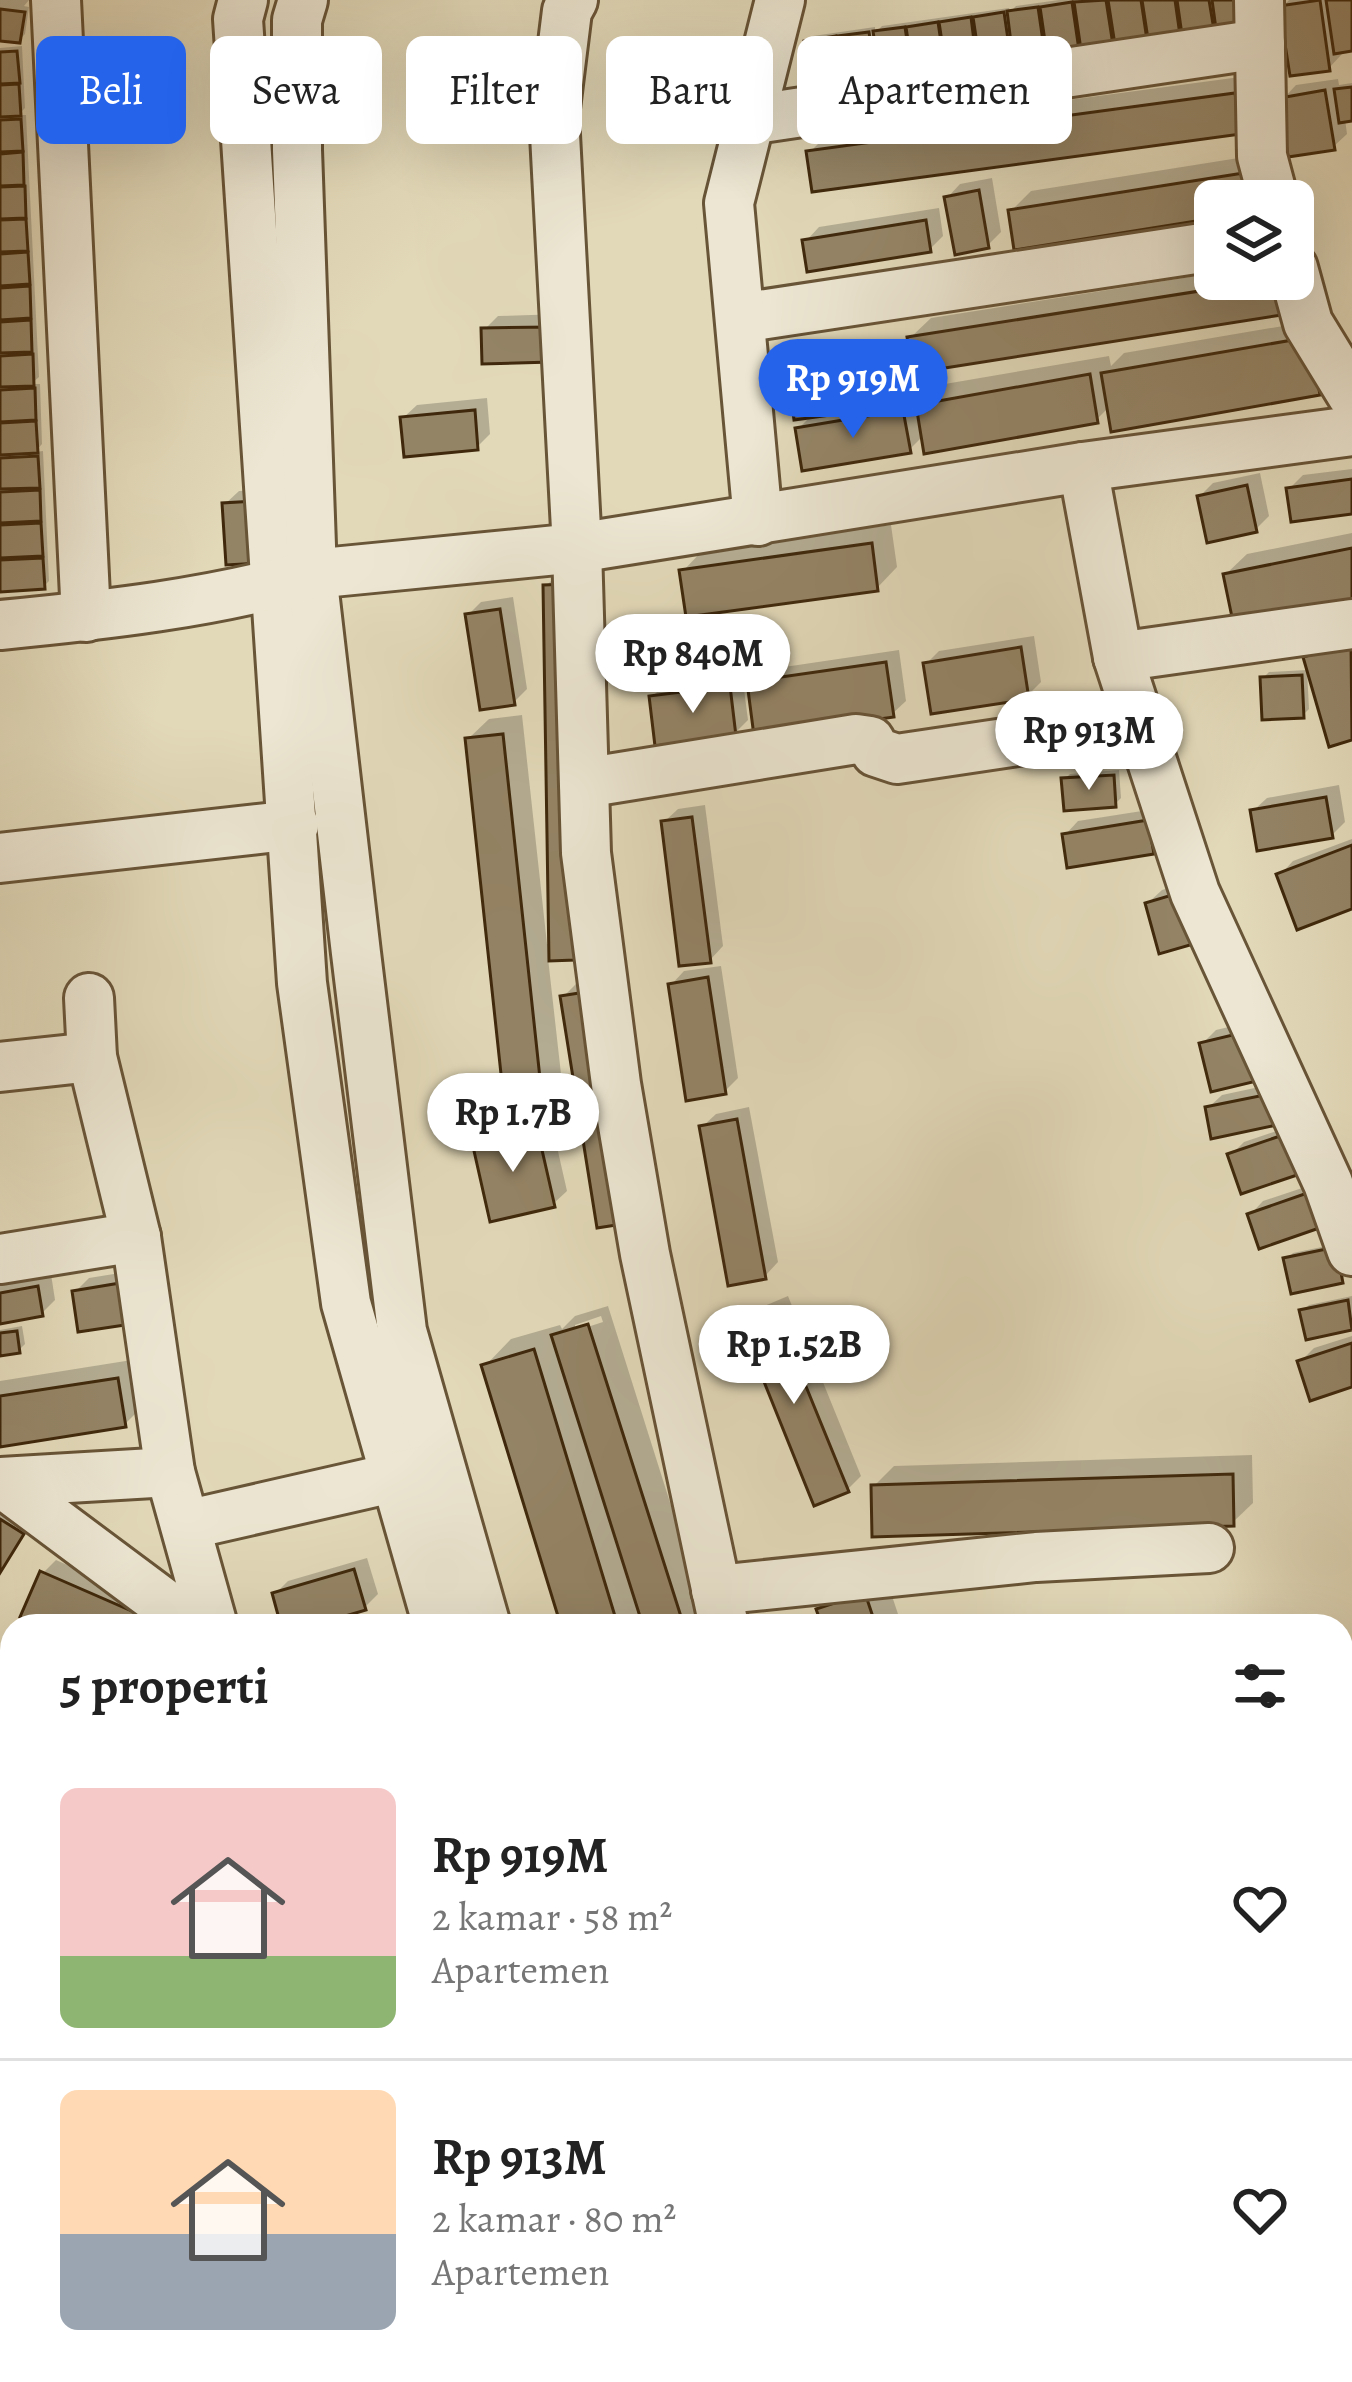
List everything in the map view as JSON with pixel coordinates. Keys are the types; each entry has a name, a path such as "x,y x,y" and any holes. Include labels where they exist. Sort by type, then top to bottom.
{"street":[{"path":"56,0 86,617"},
{"path":"243,0 238,19 294,579 402,1331 436,1614"},
{"path":"303,0 297,20 294,579 294,825 302,983 344,1287 481,1614"},
{"path":"573,0 567,11 554,116 577,548 586,853 616,1084 645,1254 720,1608 1036,1557 1209,1549"},
{"path":"770,36 780,0"},
{"path":"773,115 1260,22 1262,156 1268,180"},
{"path":"743,144 729,203 758,521"},
{"path":"740,318 1194,249"},
{"path":"1302,300 1308,323 1352,395"},
{"path":"0,625 86,617 294,579 577,548 1083,467 1352,431"},
{"path":"1083,467 1118,658 1195,893 1328,1183 1352,1251"},
{"path":"1118,658 1352,624"},
{"path":"584,783 856,739 870,741 876,752 897,759 1139,723"},
{"path":"0,857 294,825"},
{"path":"88,998 92,1057 136,1237 170,1472 210,1614"},
{"path":"0,1067 92,1057"},
{"path":"0,1258 136,1237"},
{"path":"344,1287 395,1285"},
{"path":"0,1482 170,1472"},
{"path":"186,1525 418,1472"},
{"path":"0,1482 178,1614"}],"building":[{"path":"1106,0 1113,45 1081,50 1074,2"},
{"path":"1108,0 1141,0 1147,40 1115,45"},
{"path":"1142,0 1175,0 1180,35 1148,39"},
{"path":"1177,0 1209,0 1214,30 1182,35"},
{"path":"1212,0 1243,0 1247,25 1216,29"},
{"path":"1320,0 1330,71 1290,76 1279,6"},
{"path":"1326,0 1352,0 1352,51 1334,54"},
{"path":"1072,2 1079,50 1072,51 1072,36 1044,36 1040,7"},
{"path":"1038,7 1042,36 1010,36 1007,11"},
{"path":"0,9 25,12 20,43 0,41"},
{"path":"1004,12 1008,36 976,36 973,17"},
{"path":"971,17 973,36 941,36 939,22"},
{"path":"938,22 940,36 907,36 906,27"},
{"path":"905,27 906,36 874,36 873,31"},
{"path":"17,51 20,83 0,84 0,52"},
{"path":"19,84 21,116 0,117 0,85"},
{"path":"1352,87 1352,121 1339,123 1334,89"},
{"path":"1325,90 1335,150 1288,157 1280,98"},
{"path":"1235,93 1241,134 812,192 806,151 858,144 1072,144 1072,115"},
{"path":"21,119 23,151 0,152 0,120"},
{"path":"23,152 24,185 0,186 0,154"},
{"path":"1250,172 1251,180 1199,180"},
{"path":"1194,181 1194,221 1014,250 1008,210"},
{"path":"25,186 26,218 0,219 0,187"},
{"path":"979,190 989,248 955,255 944,197"},
{"path":"26,219 28,251 0,252 0,220"},
{"path":"926,220 931,252 807,272 802,240"},
{"path":"28,252 30,284 0,286 0,254"},
{"path":"30,286 31,318 0,320 0,288"},
{"path":"1194,292 1194,300 1283,300 1288,314 913,373 907,337"},
{"path":"31,320 32,352 0,353 0,322"},
{"path":"550,327 551,362 482,364 481,328"},
{"path":"1310,337 1320,395 1111,432 1101,373"},
{"path":"33,354 34,386 0,387 0,356"},
{"path":"839,360 845,413 794,420 787,367"},
{"path":"1090,374 1098,423 924,454 916,405"},
{"path":"35,388 36,420 0,422 0,390"},
{"path":"475,410 478,450 404,457 400,417"},
{"path":"903,410 911,453 802,471 795,428"},
{"path":"36,421 38,453 0,455 0,423"},
{"path":"38,456 40,488 0,489 0,458"},
{"path":"1352,479 1352,514 1291,522 1286,488"},
{"path":"1247,485 1257,532 1207,543 1197,496"},
{"path":"40,490 41,521 0,523 0,492"},
{"path":"257,501 262,563 226,565 222,503"},
{"path":"41,523 43,556 0,558 0,525"},
{"path":"872,543 878,591 686,617 679,570"},
{"path":"1352,548 1352,599 1233,622 1223,574"},
{"path":"43,558 45,589 0,592 0,560"},
{"path":"570,584 575,960 549,961 543,585"},
{"path":"500,609 515,705 480,710 465,614"},
{"path":"1351,643 1352,740 1329,747 1303,657"},
{"path":"1021,647 1029,699 931,714 923,663"},
{"path":"886,662 894,717 754,736 747,682"},
{"path":"1302,675 1304,718 1262,720 1260,677"},
{"path":"730,686 736,736 655,746 649,696"},
{"path":"503,734 542,1097 504,1102 465,738"},
{"path":"1114,775 1116,807 1064,811 1061,778"},
{"path":"1326,797 1333,838 1257,851 1250,810"},
{"path":"692,817 711,963 679,966 661,821"},
{"path":"1148,820 1154,854 1067,868 1062,834"},
{"path":"1352,845 1352,909 1297,930 1276,874"},
{"path":"1182,892 1197,943 1159,954 1145,903"},
{"path":"708,977 726,1094 686,1101 668,984"},
{"path":"592,991 629,1223 597,1228 560,996"},
{"path":"1245,1032 1257,1081 1211,1092 1199,1043"},
{"path":"1274,1093 1281,1124 1211,1139 1205,1107"},
{"path":"737,1119 766,1279 728,1286 699,1126"},
{"path":"537,1128 555,1207 490,1222 472,1142"},
{"path":"1295,1131 1309,1171 1241,1194 1227,1154"},
{"path":"1316,1190 1328,1225 1259,1249 1247,1214"},
{"path":"1336,1247 1343,1283 1291,1294 1283,1258"},
{"path":"138,1280 145,1322 78,1332 72,1291"},
{"path":"38,1286 43,1316 0,1324 0,1293"},
{"path":"1348,1300 1352,1330 1306,1340 1299,1310"},
{"path":"774,1308 849,1492 814,1506 740,1322"},
{"path":"588,1324 680,1614 639,1614 551,1335"},
{"path":"17,1331 20,1353 0,1356 0,1333"},
{"path":"1352,1343 1352,1387 1310,1401 1297,1361"},
{"path":"534,1349 614,1614 557,1614 481,1365"},
{"path":"118,1378 126,1427 0,1447 0,1396"},
{"path":"1233,1474 1234,1526 872,1537 871,1485"},
{"path":"0,1519 24,1534 0,1573"},
{"path":"354,1569 366,1610 278,1614 272,1593"},
{"path":"40,1571 138,1614 21,1614"},
{"path":"865,1593 872,1614 818,1614 816,1609"}]}
